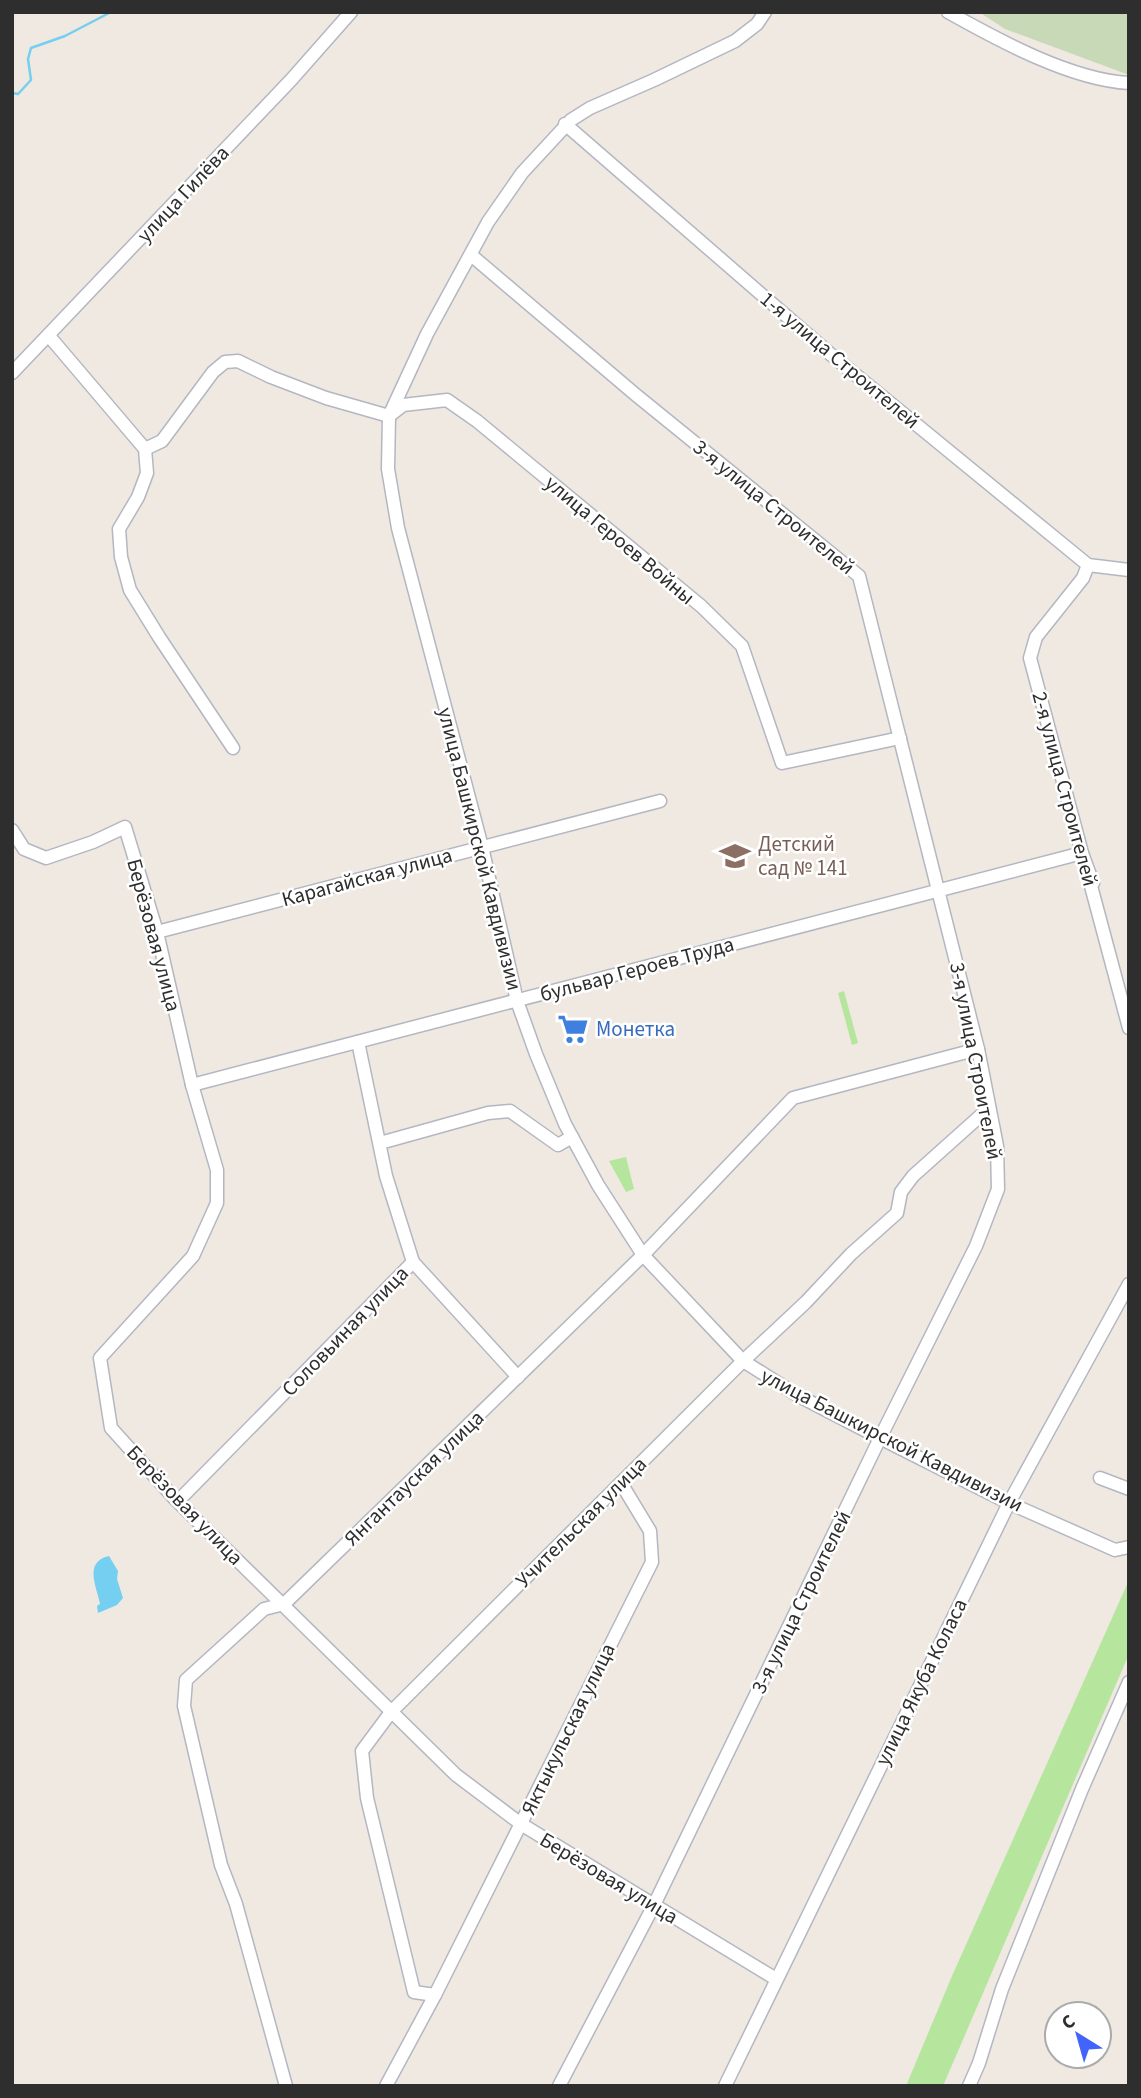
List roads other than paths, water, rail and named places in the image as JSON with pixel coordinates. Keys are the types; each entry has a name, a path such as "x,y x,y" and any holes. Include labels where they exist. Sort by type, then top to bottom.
{"street":[{"name":"улица Гилёва","path":"12,373 291,80 351,12"},
{"name":"улица Башкирской Кавдивизии","path":"765,12 757,24 735,41 590,108 565,124 522,173 488,222 427,334 388,416 388,469 398,528 481,847 517,1000 536,1054 572,1137 598,1185 643,1255 743,1361 797,1395 1009,1503 1115,1550 1129,1547"},
{"path":"948,12 1023,52 1093,77 1129,83"},
{"name":"1-я улица Строителей","path":"565,124 829,353 1088,565"},
{"name":"3-я улица Строителей","path":"471,255 636,395 859,576 978,1049 997,1146 998,1189 976,1246 654,1905 559,2086"},
{"path":"49,335 145,449 147,473 138,497 119,530 121,557 130,590 233,748"},
{"path":"145,449 162,441 213,372 225,362 237,361 326,398 388,416"},
{"name":"улица Героев Войны","path":"388,416 403,405 447,400 477,421 701,607 742,646 782,763 900,738"},
{"path":"1088,565 1129,570"},
{"name":"2-я улица Строителей","path":"1088,565 1083,578 1036,637 1030,658 1082,853 1093,883 1091,886 1129,1028"},
{"name":"Карагайская улица","path":"156,932 660,801"},
{"name":"Берёзовая улица","path":"12,830 24,849 46,858 93,842 125,827 156,932 192,1085 217,1170 217,1203 193,1256 100,1357 111,1428 178,1502 456,1775 521,1824 776,1979"},
{"name":"бульвар Героев Труда","path":"192,1085 1082,853"},
{"name":"Соловьиная улица","path":"178,1502 413,1262 386,1176 358,1042"},
{"name":"Янгантауская улица","path":"286,2086 236,1904 221,1865 184,1706 186,1680 264,1609 284,1604 643,1255 793,1098 978,1049"},
{"name":"Учительская улица","path":"435,1995 414,1992 367,1798 362,1751 391,1712 743,1361 807,1302 851,1254 897,1213 901,1192 913,1176 989,1108"},
{"path":"380,1143 488,1113 510,1111 558,1144 572,1137"},
{"path":"413,1262 518,1377"},
{"name":"улица Якуба Коласа","path":"725,2086 1009,1503 1129,1284"},
{"path":"1100,1478 1129,1489"},
{"name":"Яктыкульская улица","path":"386,2086 435,1995 652,1562 650,1531 621,1483"},
{"path":"969,2086 1002,1989 1082,1789 1129,1682"}],"water":[{"path":"109,1556 118,1571 117,1579 123,1598 117,1605 98,1613 97,1606 100,1604 94,1569 101,1559"}],"waterway":[{"path":"12,93 18,94 31,80 28,59 31,48 65,36 111,12"}],"place":[{"name":"Детский сад № 141","path":"735,856"},
{"name":"Монетка","path":"573,1029"}]}
